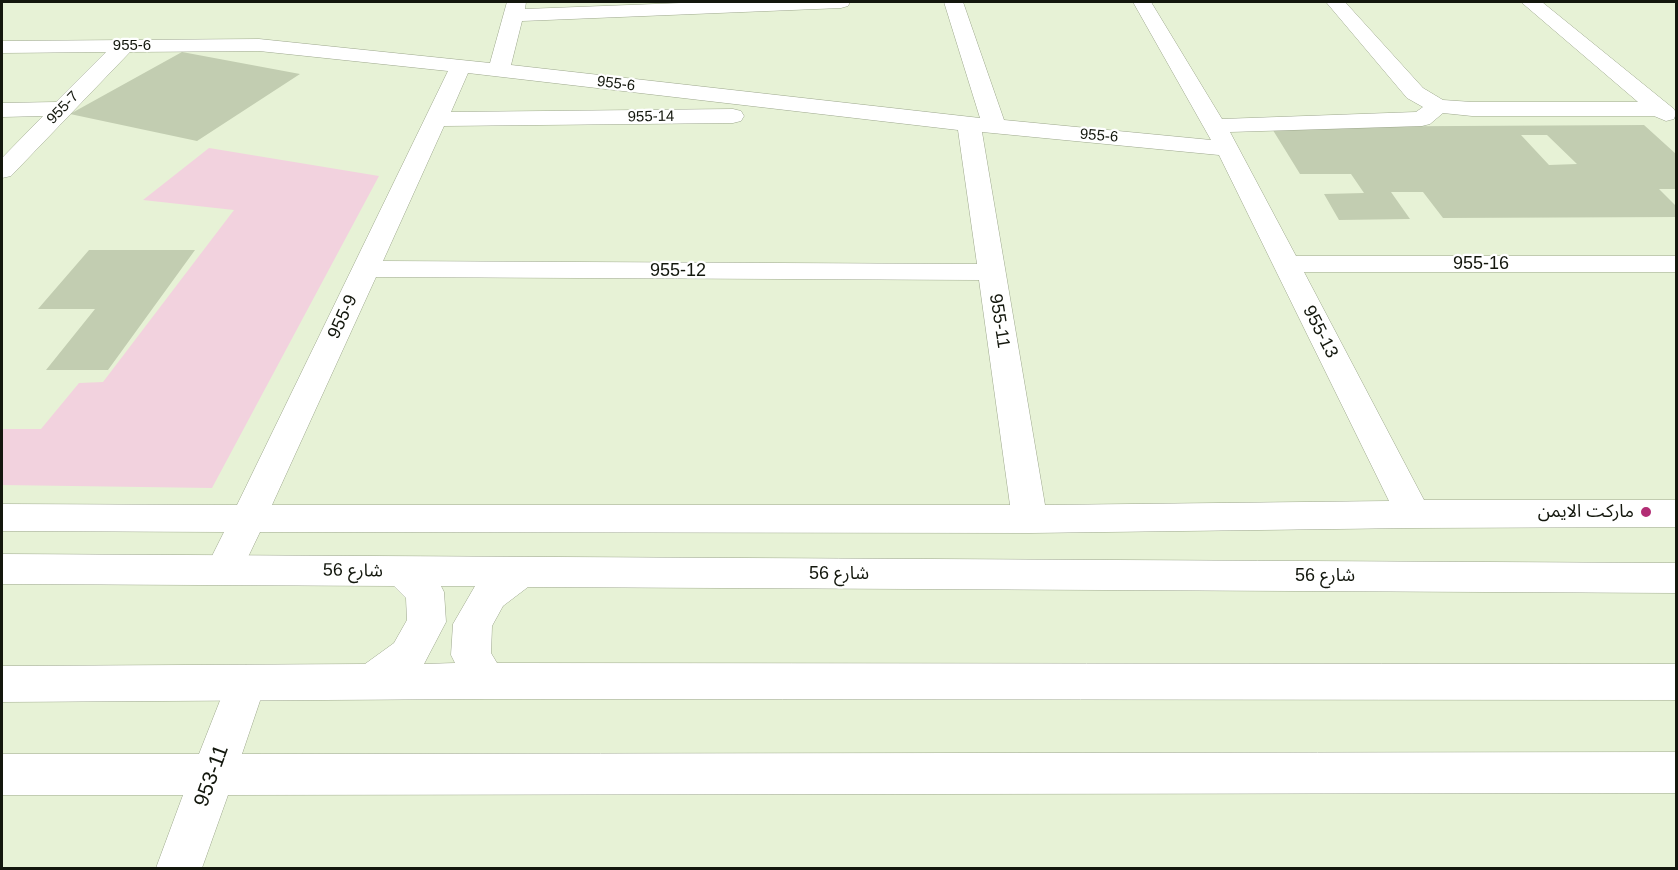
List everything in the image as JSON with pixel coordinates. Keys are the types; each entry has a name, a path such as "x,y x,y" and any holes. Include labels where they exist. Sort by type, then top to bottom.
{"street":[{"path":"499,70 515,8 841,2"},
{"name":"955-11","path":"954,2 981,125 992,272 1030,519"},
{"name":"955-13","path":"1142,2 1222,137 1413,514"},
{"path":"1335,2 1415,93 1438,106 1671,117"},
{"path":"1531,2 1671,117"},
{"name":"955-6","path":"2,47 259,45 981,125 1222,137 1422,119 1438,106"},
{"name":"955-7","path":"2,171 124,46"},
{"name":"955-9","path":"225,568 460,66"},
{"path":"2,110 61,110"},
{"name":"955-14","path":"435,119 867,114"},
{"name":"955-16","path":"1286,264 1677,264"},
{"name":"955-12","path":"365,269 992,272"},
{"path":"2,518 1030,519 1413,514 1677,514"},
{"name":"شارع 56","path":"2,569 225,568 519,573 1677,578"},
{"path":"372,682 408,655 427,622 425,592 404,572"},
{"path":"485,681 471,655 473,624 490,595 519,573"},
{"path":"2,684 485,681 1677,682"},
{"name":"953-11","path":"179,868 246,683"},
{"path":"2,775 1677,773"}],"shaded area":[{"path":"209,148 379,176 212,488 2,485 2,429 41,429 79,383 103,382 234,210 143,200"}],"building":[{"path":"182,52 300,74 197,141 70,114"},
{"path":"1644,125 1676,154 1676,189 1659,189 1676,206 1676,217 1443,218 1423,192 1391,192 1410,219 1339,220 1324,194 1364,193 1351,174 1300,174 1271,127","holes":["1521,135 1547,135 1577,164 1549,165"]},
{"path":"89,250 195,250 108,370 46,370 95,309 38,309"}],"place":[{"name":"ماركت الايمن","path":"1646,512"}]}
